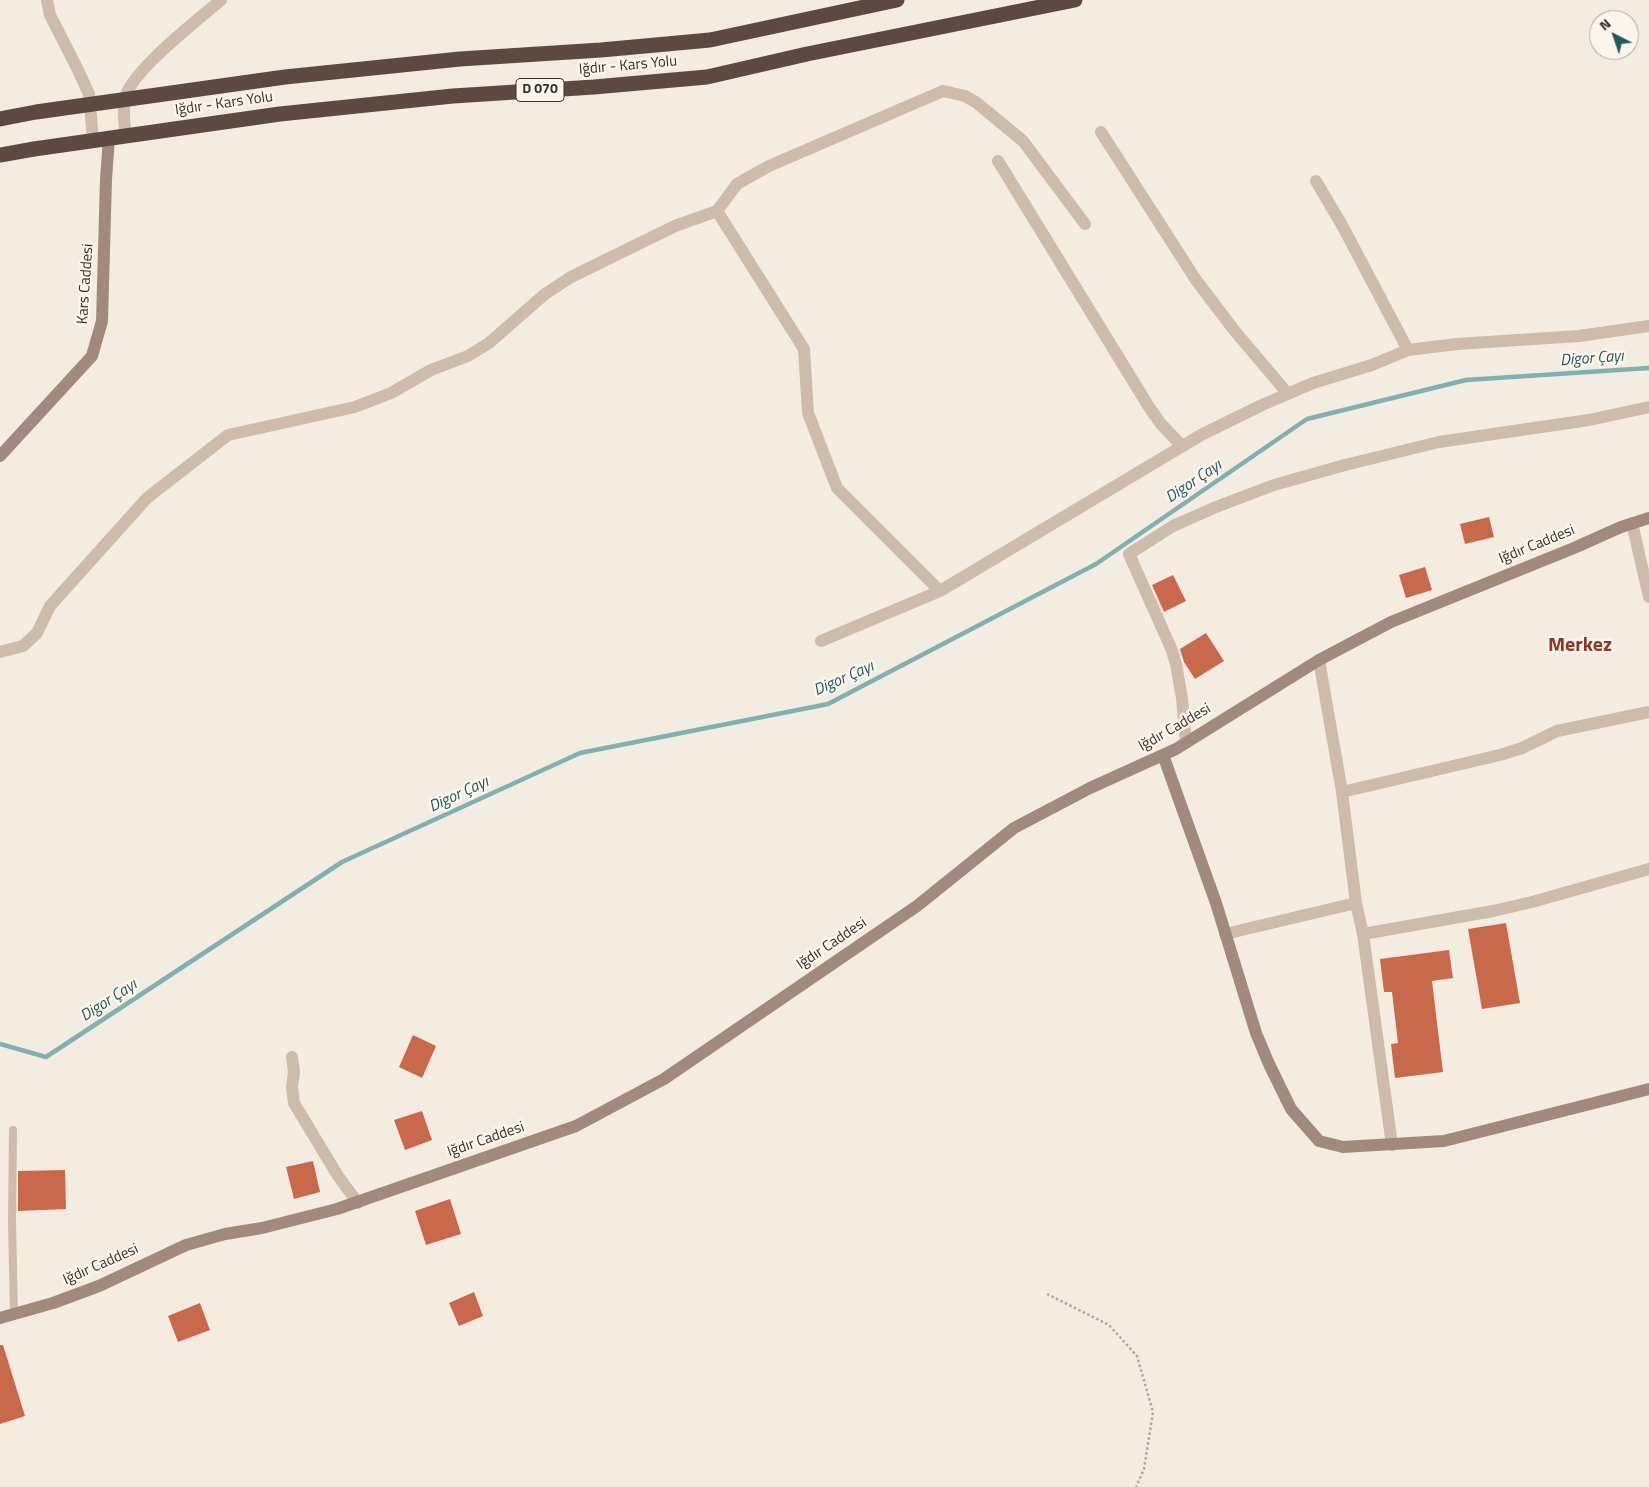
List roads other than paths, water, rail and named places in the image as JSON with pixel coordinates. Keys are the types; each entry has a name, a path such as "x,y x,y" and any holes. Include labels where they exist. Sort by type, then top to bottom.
{"highway":[{"name":"Iğdır - Kars Yolu","path":"0,120 89,105 285,77 440,61 601,50 710,40 897,0"},
{"name":"Iğdır - Kars Yolu","path":"0,156 93,140 280,114 453,96 594,87 707,77 807,54 1076,0"}],"street":[{"path":"47,0 50,15 89,94 93,140"},
{"path":"125,136 124,100 144,68 223,1"},
{"path":"0,652 23,646 38,633 50,606 147,498 228,435 355,407 391,393 431,370 468,356 489,343 545,294 572,277 675,226 717,211 737,184 769,166 943,91 966,96 1023,141 1085,224"},
{"path":"1101,132 1196,280 1234,330 1288,394"},
{"name":"Kars Caddesi","path":"0,456 92,356 102,320 109,138"},
{"path":"998,161 1149,407 1161,424 1182,446"},
{"path":"1316,181 1343,227 1408,350"},
{"path":"717,211 804,349 808,413 837,488 940,591"},
{"path":"821,641 940,591 1182,446 1262,405 1313,383 1372,365 1408,350 1457,344 1579,336 1649,326"},
{"path":"1186,743 1182,698 1176,664 1171,648 1130,554 1173,526 1274,485 1438,442 1589,420 1649,407"},
{"name":"Iğdır Caddesi","path":"0,1318 53,1303 99,1286 186,1245 225,1234 308,1217 358,1202 576,1126 664,1079 917,906 1014,828 1090,788 1186,743 1319,660 1400,618 1632,523 1649,518"},
{"path":"1632,523 1649,597"},
{"path":"1319,660 1342,792 1356,903 1363,934 1392,1145"},
{"path":"1342,792 1500,755 1522,748 1557,731 1649,712"},
{"path":"1163,755 1216,902 1256,1034 1291,1109 1319,1141 1343,1147 1444,1141 1649,1089"},
{"path":"1363,934 1493,911 1649,869"},
{"path":"1225,934 1356,903"},
{"path":"292,1057 294,1103 338,1176 358,1202"}],"lane":[{"path":"13,1130 14,1314"}],"waterway":[{"name":"Digor Çayı","path":"0,1044 46,1057 342,862 580,753 828,704 1096,564 1307,419 1466,380 1649,368"}],"district":[{"name":"Merkez","path":"1580,646"}]}
